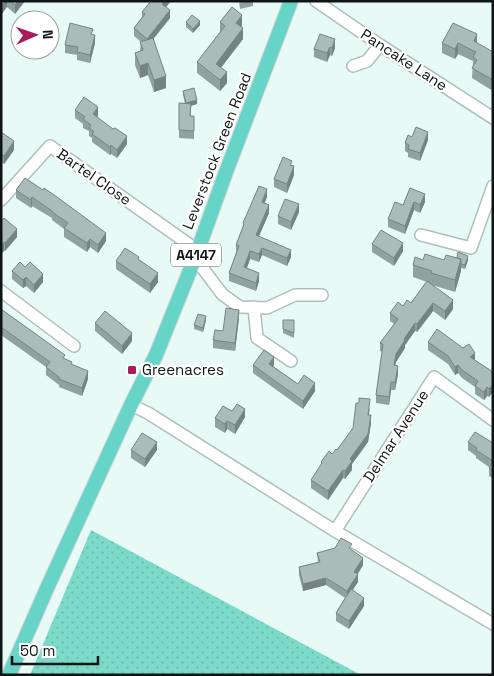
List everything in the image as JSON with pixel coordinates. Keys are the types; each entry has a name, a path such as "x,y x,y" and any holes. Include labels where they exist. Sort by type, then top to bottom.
{"main road":[{"name":"Leverstock Green Road","path":"9,675 131,404 156,355 291,1"}],"street":[{"name":"Pancake Lane","path":"316,1 493,118"},
{"path":"352,66 367,61 380,45"},
{"name":"Bartel Close","path":"1,200 50,146 196,254"},
{"path":"421,235 471,248 493,186"},
{"path":"196,254 222,294 240,307 267,308 295,295 322,295"},
{"path":"1,290 74,346"},
{"path":"254,307 258,338 291,361"},
{"name":"Delmar Avenue","path":"335,531 434,377 493,420"},
{"path":"131,404 335,531 493,624"}],"green space":[{"path":"91,530 361,675 30,675"}],"building":[{"path":"10,1 18,1 15,5"},
{"path":"151,1 165,1 162,4 170,10 147,39 134,28 145,14 142,12"},
{"path":"232,7 242,15 236,23 243,28 216,64 227,72 220,80 197,62 225,26 220,22"},
{"path":"192,15 200,21 193,29 186,22"},
{"path":"70,23 93,29 91,34 95,35 90,55 77,52 78,47 65,45"},
{"path":"453,23 477,34 474,41 493,52 493,80 472,68 477,60 473,57 476,52 458,43 455,49 442,43"},
{"path":"320,34 335,39 332,48 330,47 327,53 314,49"},
{"path":"153,38 166,76 154,80 148,63 140,66 135,53 143,50 140,42"},
{"path":"194,88 197,100 186,103 183,91"},
{"path":"84,97 98,107 93,114 113,129 115,128 127,136 117,150 92,134 94,132 89,128 91,125 83,119 85,117 75,110"},
{"path":"179,103 191,104 190,116 194,116 194,131 179,130"},
{"path":"416,127 428,132 420,153 408,149 409,145 405,143 408,135 412,137"},
{"path":"1,132 14,141 4,156 1,154"},
{"path":"283,157 292,161 290,165 294,166 287,184 274,179"},
{"path":"25,178 43,190 44,188 106,233 98,245 90,239 87,243 64,228 68,223 32,197 31,200 16,190"},
{"path":"259,186 267,189 262,202 269,205 256,235 291,250 287,258 262,248 259,254 250,251 244,267 259,273 256,283 229,273 239,246 236,245 243,223"},
{"path":"410,188 425,194 420,205 414,202 405,226 388,219 395,202 403,205"},
{"path":"285,199 299,204 291,222 278,216"},
{"path":"4,218 17,229 1,246 1,222"},
{"path":"381,230 403,243 394,258 372,244"},
{"path":"125,248 158,273 150,284 116,261"},
{"path":"458,252 468,256 465,265 461,264 461,259 457,258"},
{"path":"425,254 444,260 446,255 461,259 455,280 413,265 415,257 423,260"},
{"path":"20,262 25,267 30,262 43,274 34,285 26,277 23,280 12,271"},
{"path":"427,281 453,300 445,311 433,303 417,324 415,323 396,354 394,365 398,366 395,382 391,382 389,397 376,395 383,344 380,343 398,319 390,313 398,302 403,306 407,300 411,303"},
{"path":"226,308 239,310 235,343 213,340 215,330 223,331"},
{"path":"1,309 65,355 63,358 72,362 71,364 88,371 82,388 59,379 46,367 50,362 1,327"},
{"path":"105,311 132,333 122,346 95,323"},
{"path":"198,314 206,316 203,328 194,325"},
{"path":"283,320 294,320 294,333 283,329"},
{"path":"437,329 463,348 469,344 475,353 470,357 493,372 493,384 489,389 487,387 484,392 475,386 478,381 458,365 455,367 448,356 428,342"},
{"path":"264,350 274,357 269,364 298,384 304,375 315,383 303,401 253,365"},
{"path":"359,398 370,399 368,415 371,415 368,434 350,459 352,461 345,471 343,470 328,491 311,480 329,451 332,454 337,450 353,428 356,403 359,403"},
{"path":"237,404 245,409 235,425 227,421 225,424 215,418 223,406 232,411"},
{"path":"475,432 493,443 493,461 476,450 477,448 468,442"},
{"path":"142,433 157,442 145,459 131,450"},
{"path":"493,462 493,470 489,468"},
{"path":"341,538 352,544 349,548 363,558 354,572 358,574 347,591 326,578 303,584 299,567 320,562 317,553 335,548"},
{"path":"351,589 364,598 349,621 336,613"}],"place":[{"name":"Greenacres","path":"132,370"}]}
